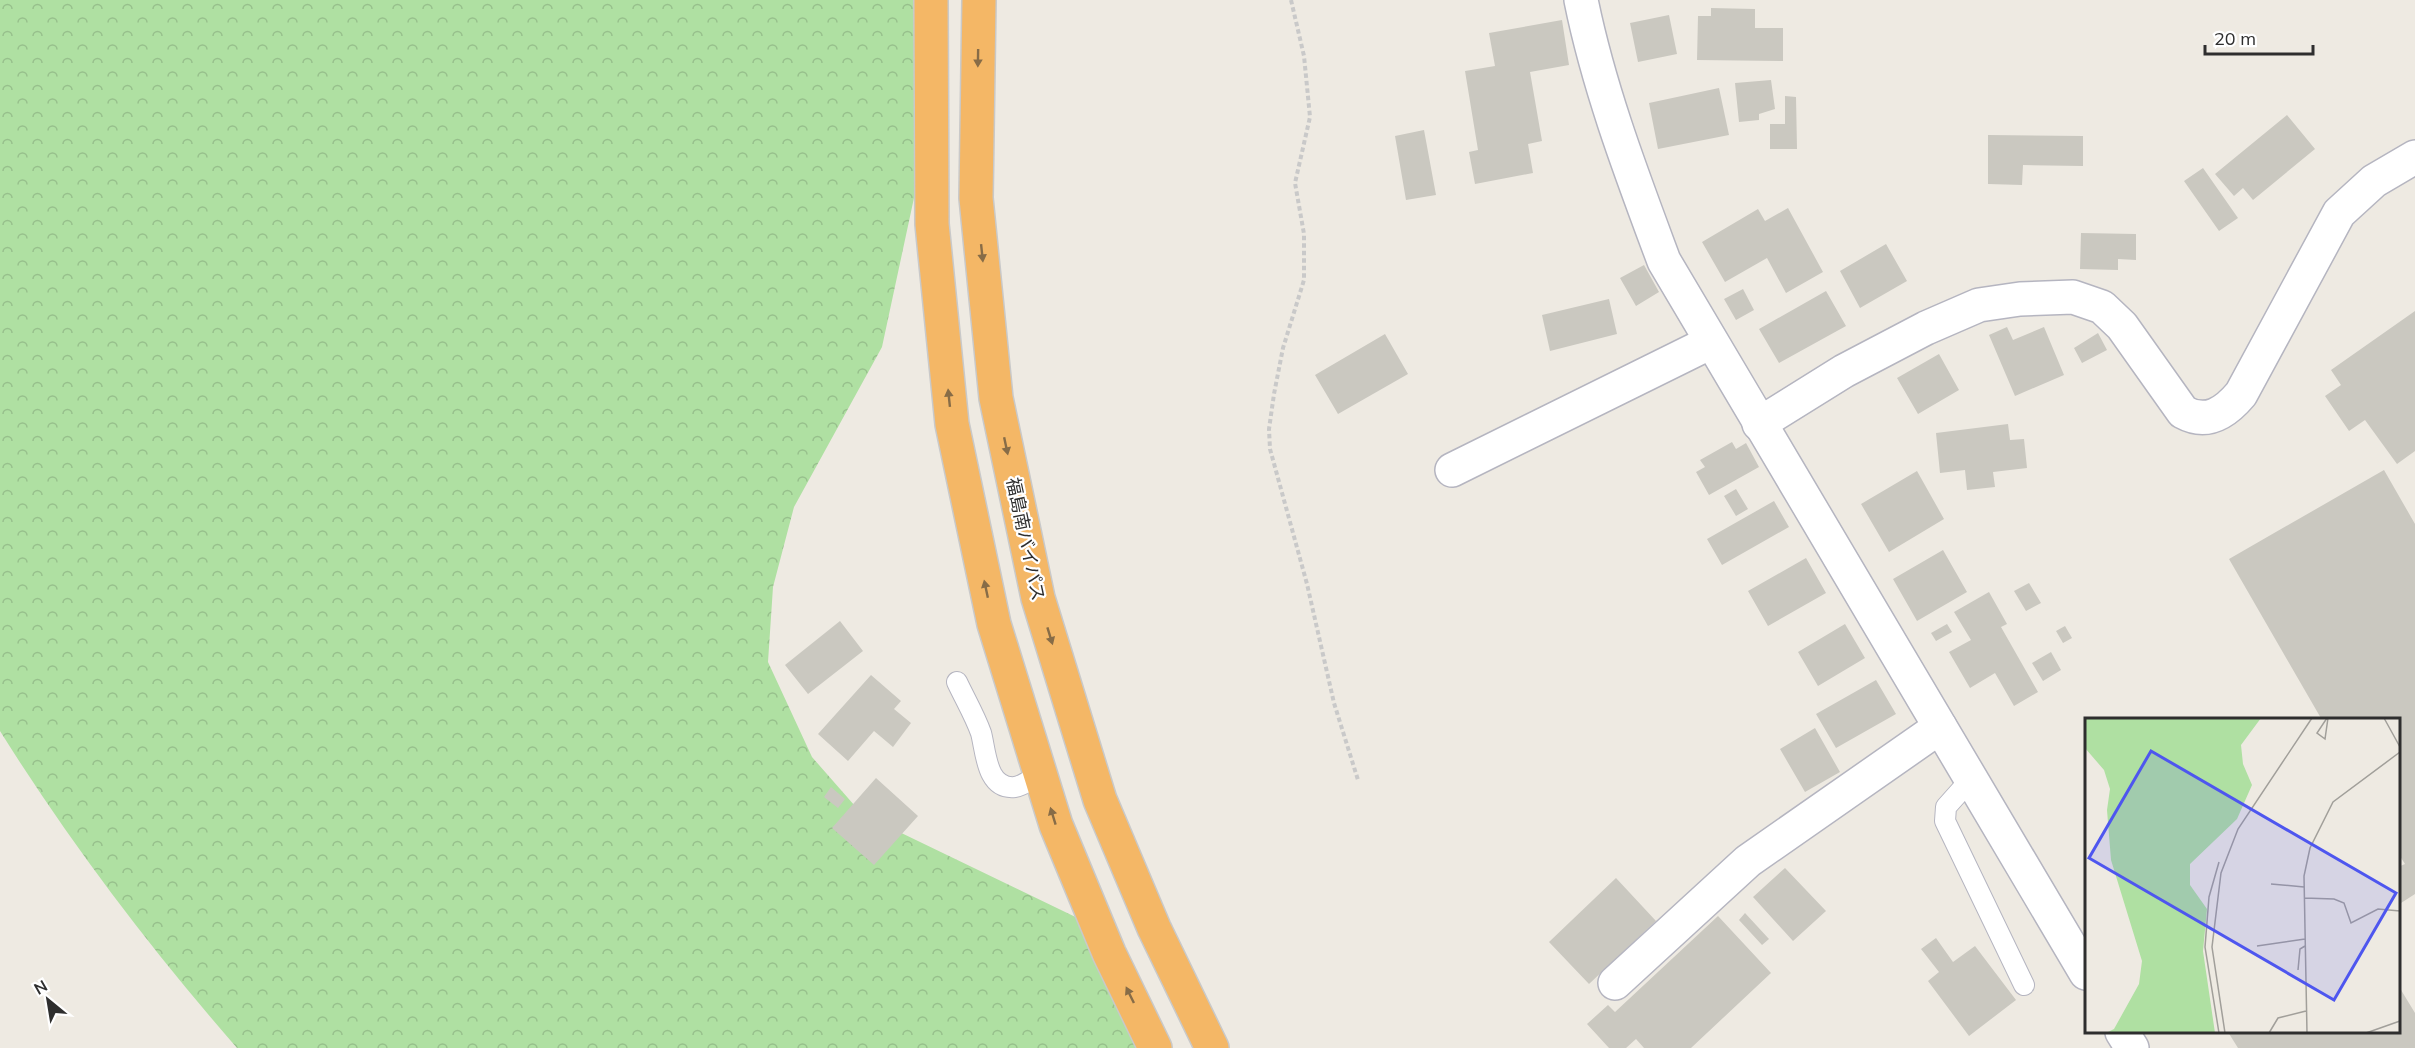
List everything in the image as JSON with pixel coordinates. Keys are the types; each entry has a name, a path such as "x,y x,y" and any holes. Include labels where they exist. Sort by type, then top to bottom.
{"highway":[{"path":"931,0 932,224 952,424 994,624 1056,825 1087,900 1155,1048"},
{"name":"福島南バイパス","path":"979,0 976,198 996,398 1038,598 1100,800 1154,928 1212,1048"}],"street":[{"path":"1581,0 1589,38 1624,153 1664,261 2085,971"},
{"path":"1759,423 1855,366 1926,328 1979,305 2020,299 2073,297 2102,307 2122,326 2183,412 2192,417 2210,417 2231,406 2241,394 2339,213 2374,181 2415,158"},
{"path":"1452,470 1711,342"},
{"path":"1615,983 1748,861 1940,727"},
{"path":"2123,1033 2132,1048"}],"lane":[{"path":"957,682 981,734 987,767 1002,785 1016,787 1040,774"},
{"path":"1971,779 1946,807 1945,820 2024,985"}],"path":[{"path":"1291,0 1304,56 1310,117 1295,183 1304,234 1304,280 1283,348 1269,429 1270,449 1307,584 1334,703 1358,780"}],"green space":[{"path":"0,0 915,0 929,128 882,347 794,507 773,587 768,662 812,757 862,814 1090,924 1160,1048 237,1048 112,894 54,814 0,731"}],"building":[{"path":"1711,8 1755,9 1755,28 1783,28 1783,61 1697,60 1698,16 1711,16"},
{"path":"1669,15 1677,54 1638,62 1630,23"},
{"path":"1562,20 1569,65 1530,72 1542,141 1528,144 1533,173 1475,184 1469,152 1478,150 1465,71 1495,66 1489,33"},
{"path":"1771,80 1775,109 1759,114 1759,120 1739,122 1735,83"},
{"path":"1719,88 1729,135 1658,149 1649,103"},
{"path":"1785,96 1796,97 1797,149 1770,149 1770,124 1785,124"},
{"path":"2287,115 2315,149 2253,200 2243,188 2234,196 2215,174"},
{"path":"1424,130 1436,195 1406,200 1395,136"},
{"path":"1988,135 2083,136 2083,166 2023,165 2022,185 1988,184"},
{"path":"2203,168 2238,218 2219,231 2184,181"},
{"path":"1788,208 1823,272 1786,293 1767,258 1725,282 1702,242 1758,209 1765,221"},
{"path":"2081,233 2136,234 2136,260 2118,259 2118,270 2080,269"},
{"path":"1886,244 1907,281 1860,308 1840,271"},
{"path":"1644,265 1659,292 1636,306 1620,278"},
{"path":"1743,289 1754,310 1736,320 1724,299"},
{"path":"1826,291 1846,326 1779,363 1759,329"},
{"path":"1609,299 1617,334 1550,351 1542,315"},
{"path":"2415,311 2415,451 2397,464 2365,420 2349,431 2325,396 2341,385 2331,370"},
{"path":"2007,327 2013,340 2044,327 2064,375 2015,396 1989,335"},
{"path":"2098,333 2107,350 2082,363 2074,348"},
{"path":"1385,334 1408,374 1338,414 1315,375"},
{"path":"1939,354 1959,390 1918,414 1897,378"},
{"path":"2008,424 2010,440 2024,439 2027,468 1993,472 1995,487 1967,490 1965,470 1940,473 1936,433"},
{"path":"1732,442 1736,449 1746,443 1759,467 1709,495 1696,472 1705,467 1700,460"},
{"path":"2384,470 2415,524 2415,894 2401,903 2400,866 2405,864 2400,856 2400,718 2321,718 2229,559"},
{"path":"1917,471 1944,519 1889,552 1861,504"},
{"path":"1736,489 1748,509 1736,516 1724,496"},
{"path":"1774,501 1789,527 1722,565 1707,539"},
{"path":"1943,550 1967,592 1917,621 1893,579"},
{"path":"1806,558 1826,593 1768,626 1748,591"},
{"path":"2029,583 2041,603 2026,611 2014,591"},
{"path":"1989,592 2007,624 2001,627 2038,692 2014,706 1995,673 1970,688 1949,652 1971,640 1954,612"},
{"path":"840,621 863,651 808,694 785,665"},
{"path":"1845,624 1865,658 1818,686 1798,652"},
{"path":"1947,624 1952,632 1936,641 1931,633"},
{"path":"2065,626 2072,638 2063,643 2056,631"},
{"path":"2051,652 2061,670 2043,681 2032,663"},
{"path":"871,675 901,701 894,709 911,723 893,747 874,731 848,761 818,734"},
{"path":"1876,680 1896,714 1836,748 1816,714"},
{"path":"1815,728 1840,772 1805,792 1780,749"},
{"path":"876,778 918,816 874,865 832,828"},
{"path":"831,787 845,799 838,808 824,797"},
{"path":"1785,868 1826,911 1793,941 1753,897"},
{"path":"1616,878 1656,921 1589,984 1549,942"},
{"path":"1745,913 1769,939 1762,945 1739,920"},
{"path":"1718,916 1771,973 1691,1048 1644,1048 1636,1039 1626,1048 1609,1048 1587,1024 1608,1005 1615,1012"},
{"path":"1936,938 1953,962 1975,946 2016,1000 1969,1036 1928,981 1939,972 1921,949"},
{"path":"2400,988 2415,1013 2415,1048 2238,1048 2229,1033 2400,1033"}]}
